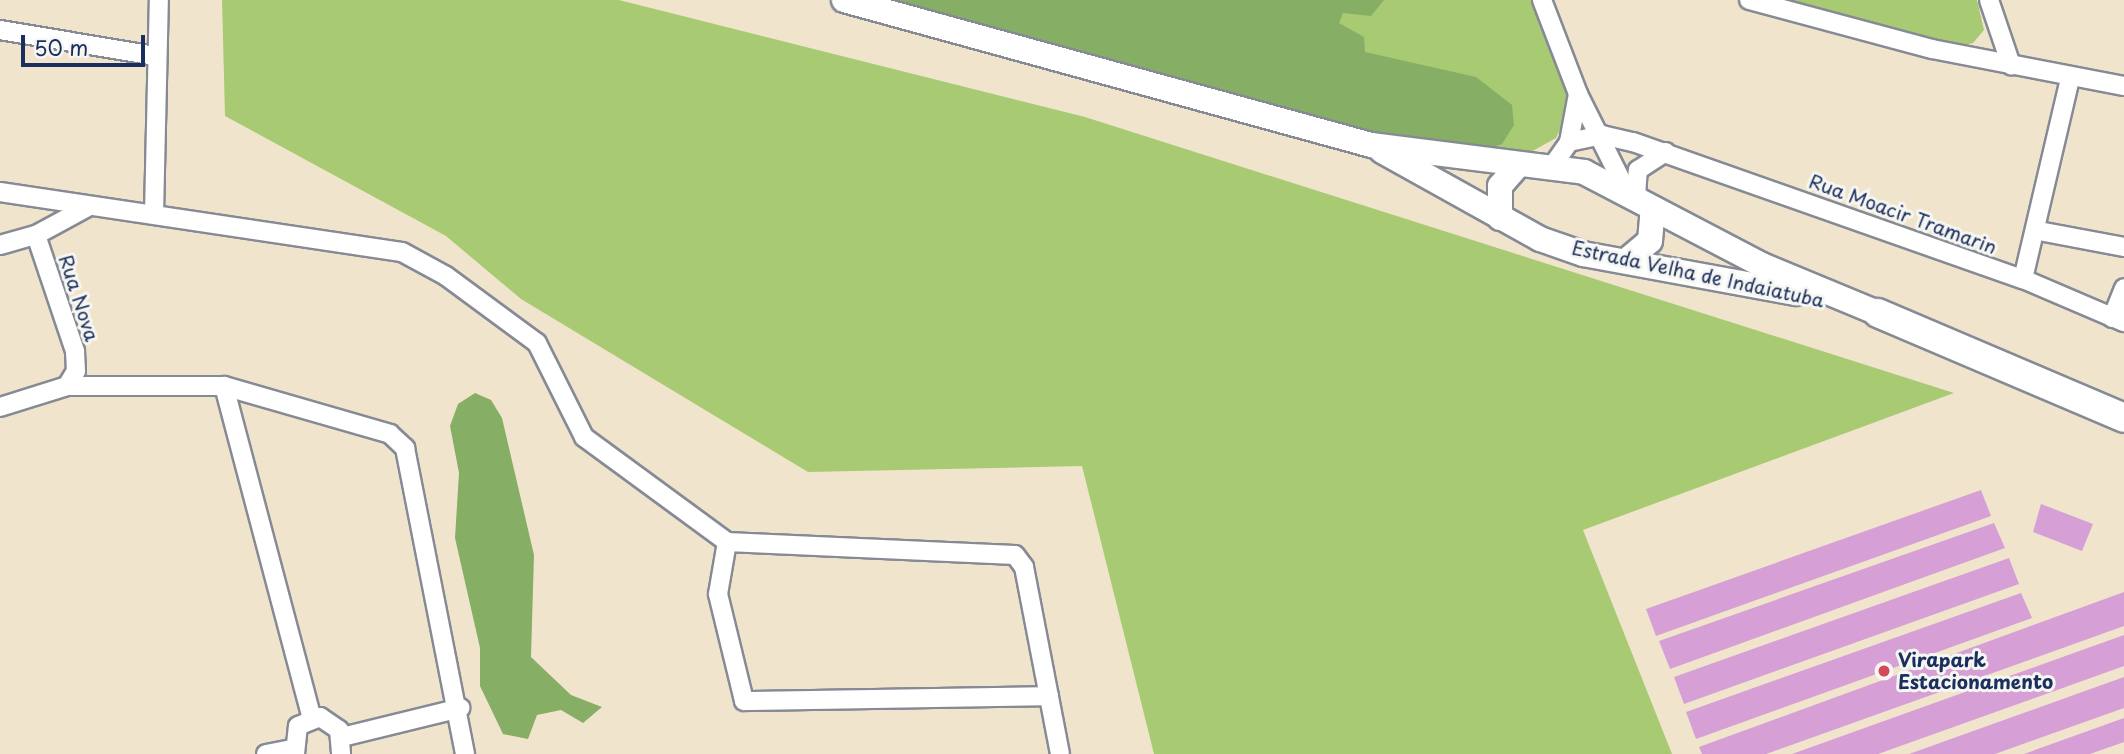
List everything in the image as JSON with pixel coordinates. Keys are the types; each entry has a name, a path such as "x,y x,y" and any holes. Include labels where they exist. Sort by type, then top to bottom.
{"main road":[{"path":"844,0 1371,145"},
{"name":"Estrada Velha de Indaiatuba","path":"1371,145 1519,164 1553,165 1639,199 1878,313"},
{"name":"Estrada Velha de Indaiatuba","path":"1371,145 1550,243 1627,261 1752,282 1878,313"},
{"path":"1500,218 1500,186 1519,164"},
{"path":"1627,261 1650,241 1639,199"},
{"path":"1878,313 2124,418"}],"street":[{"path":"154,214 155,56 159,0"},
{"path":"1542,0 1578,94 1639,199"},
{"path":"1749,0 2011,65 2124,86"},
{"path":"1989,0 2011,65"},
{"path":"0,30 155,56"},
{"path":"2023,279 2039,231 2070,78"},
{"path":"1553,165 1569,142 1578,94"},
{"path":"1569,142 1602,135"},
{"name":"Rua Moacir Tramarin","path":"1602,135 1665,152 2023,279 2118,320"},
{"path":"1639,199 1638,170 1665,152"},
{"path":"0,192 86,208 154,214 372,244 446,276 537,343 584,437 727,542 1015,555 1024,567 1060,754"},
{"path":"0,245 36,235 86,208"},
{"path":"2039,231 2124,247"},
{"name":"Rua Nova","path":"36,235 75,351 76,372 67,386"},
{"path":"2118,320 2124,288"},
{"path":"0,407 67,386 224,386 370,427 405,448 460,708 465,754"},
{"path":"224,386 312,718"},
{"path":"727,542 718,594 744,701 1049,696"},
{"path":"266,754 293,751 298,726 312,718 327,719 342,746 460,708"}],"green space":[{"path":"222,0 619,0 1085,117 1954,393 1583,530 1672,754 1154,754 1082,466 808,472 521,299 446,236 225,116"},
{"path":"885,0 1532,0 1572,104 1556,138 1529,153 1415,143"},
{"path":"886,0 1384,0 1371,16 1343,13 1339,23 1364,37 1365,52 1476,77 1512,105 1514,125 1502,144 1487,149 1415,143"},
{"path":"1784,0 1977,0 1984,30 1973,43 1956,48"},
{"path":"475,393 491,400 502,418 534,555 531,657 571,695 602,707 583,723 561,710 537,715 528,739 503,734 480,686 480,648 455,538 459,473 450,426 458,404"}],"building":[{"path":"1981,490 1991,516 1656,636 1646,609"},
{"path":"2041,504 2093,524 2082,551 2033,532"},
{"path":"1994,523 2005,548 1670,669 1659,641"},
{"path":"2009,558 2019,584 1684,704 1674,677"},
{"path":"2124,592 2124,626 1766,754 1702,754 1699,747"},
{"path":"2021,593 2032,618 1696,739 1686,712"},
{"path":"2124,635 2124,666 1878,754 1792,754"},
{"path":"2124,677 2124,708 1995,754 1909,754"},
{"path":"2124,718 2124,742 2090,754 2024,754"}],"place":[{"name":"Virapark Estacionamento","path":"1884,671"}]}
